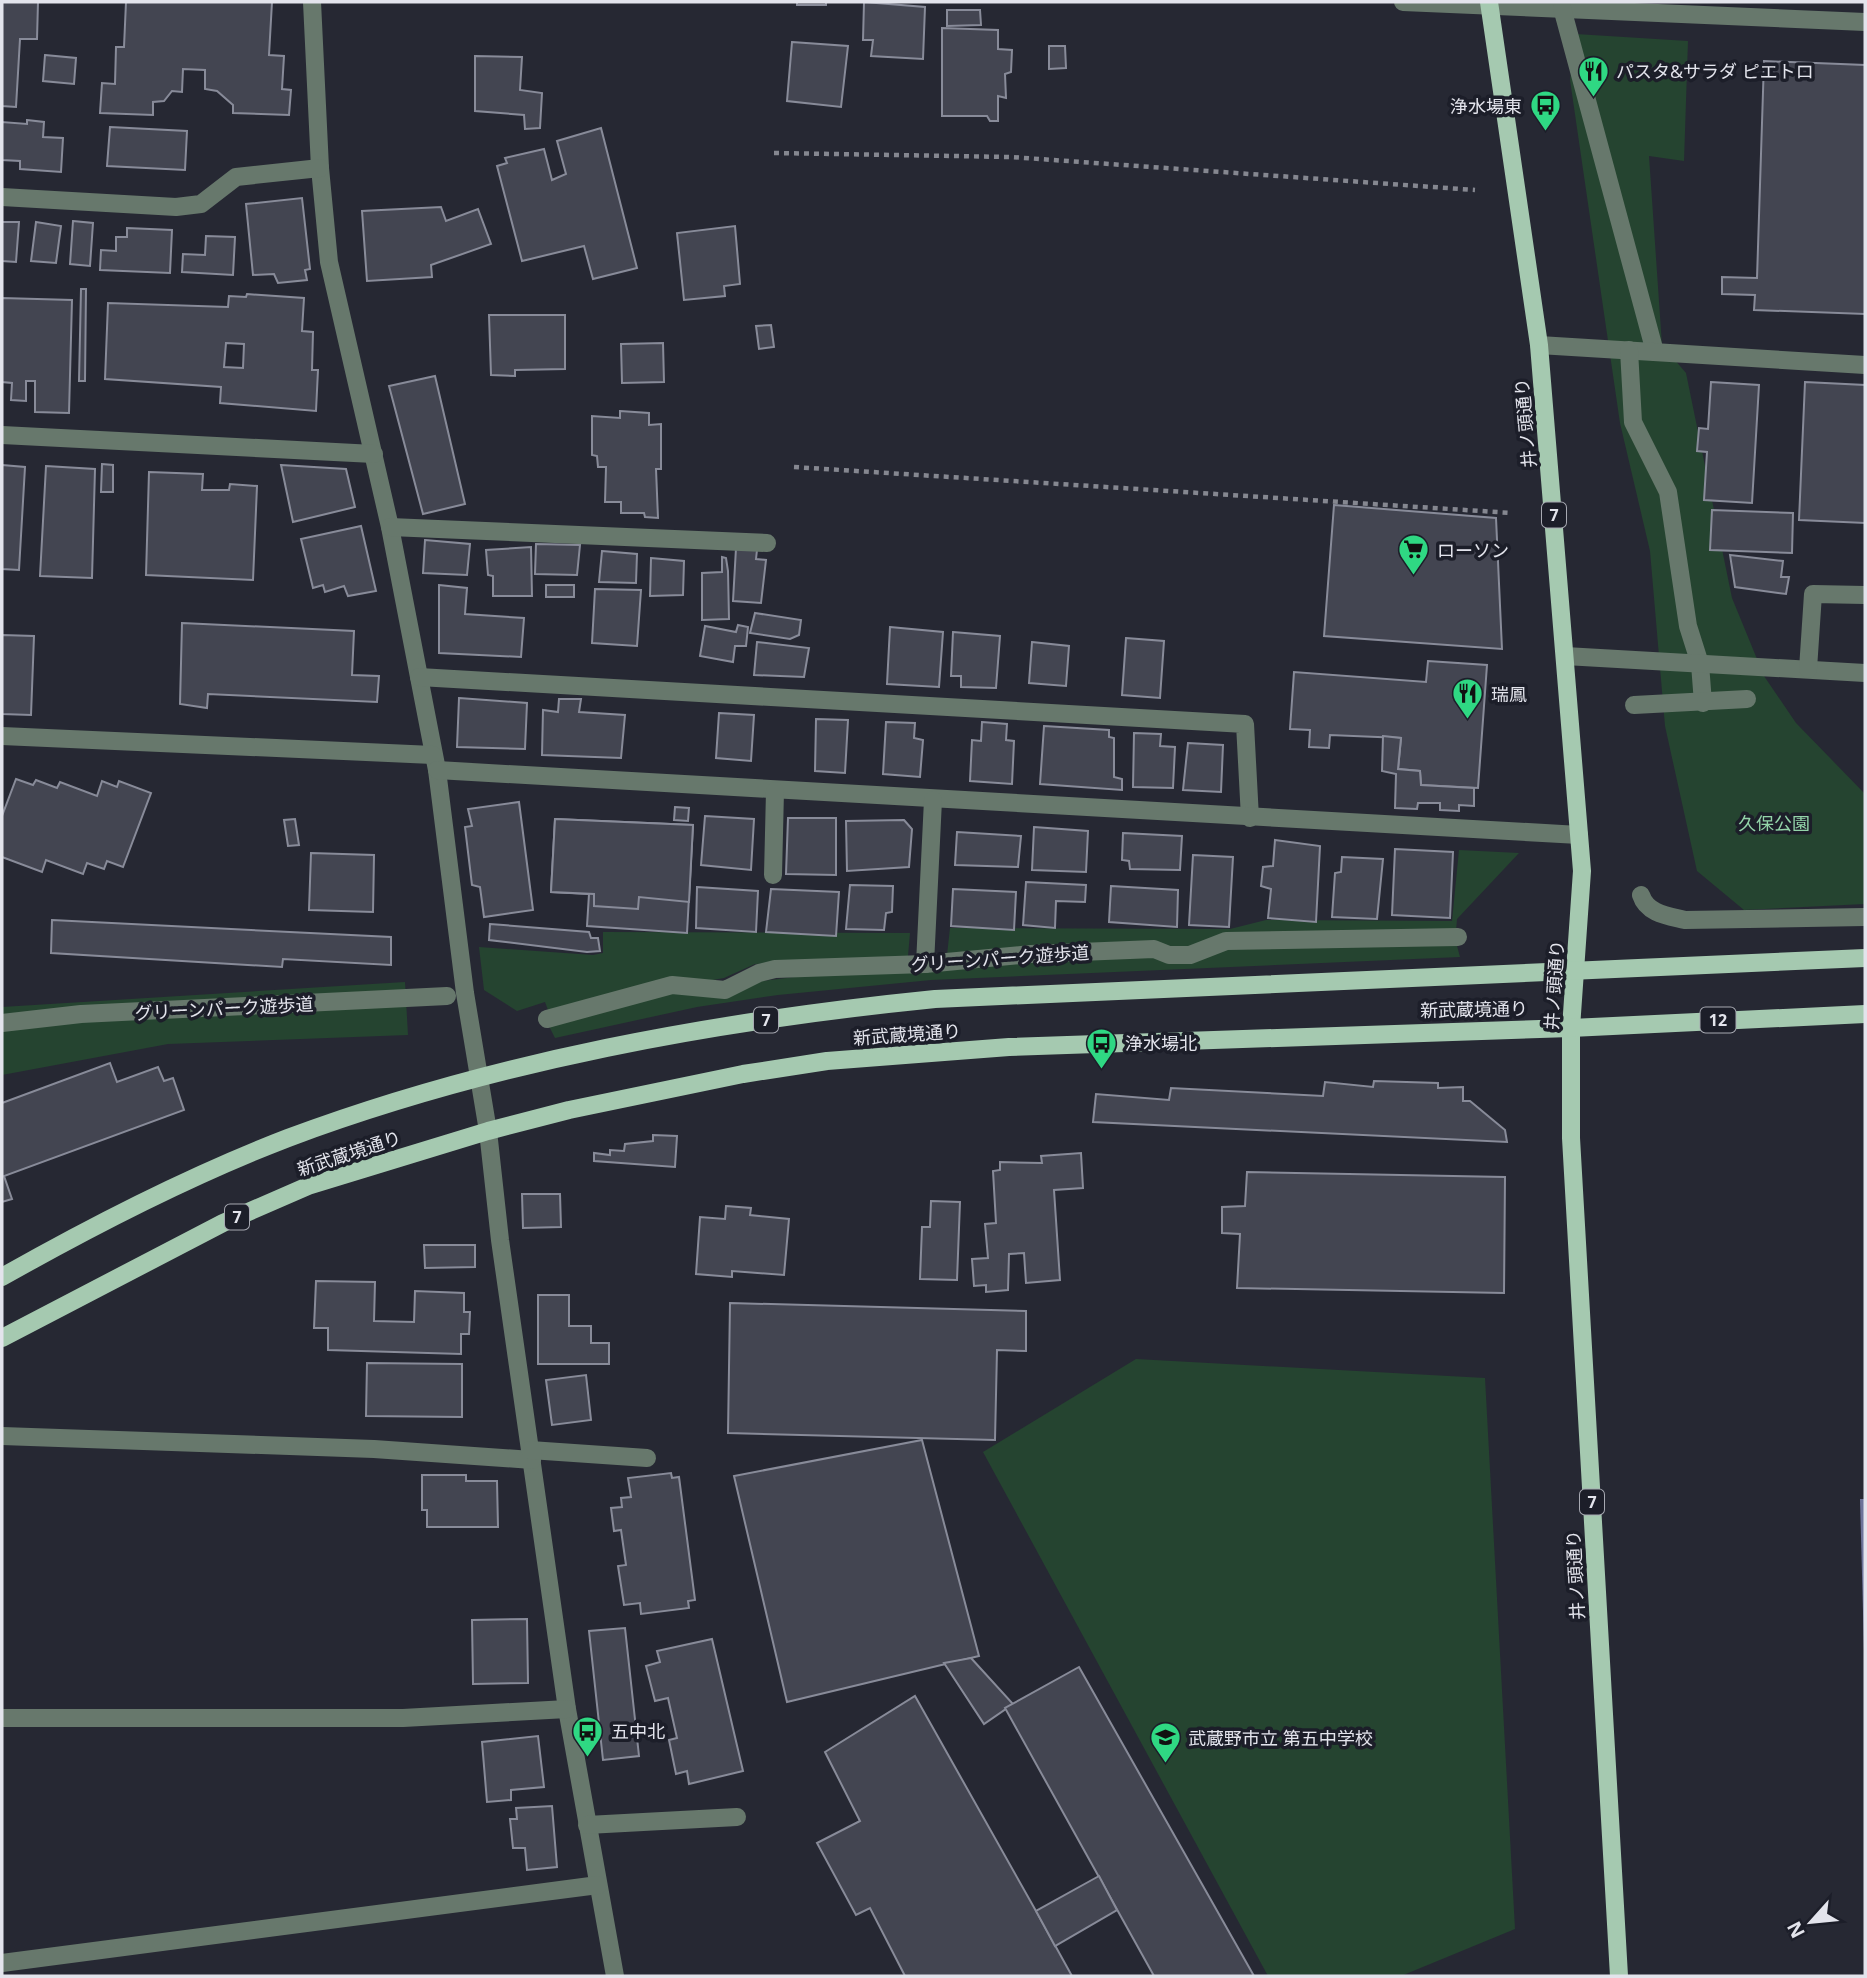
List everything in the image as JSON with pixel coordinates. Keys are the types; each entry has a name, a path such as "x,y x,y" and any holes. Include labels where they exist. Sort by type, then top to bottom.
{"main road":[{"name":"井ノ頭通り","path":"1489,3 1539,345 1578,835 1582,898 1571,1028 1571,1138 1619,1976"},
{"name":"新武蔵境通り","path":"2,1277 92,1228 253,1152 378,1108 478,1080 659,1037 845,1008 922,1000 1865,958"},
{"name":"新武蔵境通り","path":"2,1338 223,1223 295,1192 488,1131 701,1082 827,1061 1009,1047 1571,1028 1865,1014"}],"street":[{"path":"312,2 320,168 328,262 390,527 435,763 567,1709 615,1976"},
{"path":"1404,2 1489,3 1865,22"},
{"path":"1562,8 1655,352"},
{"path":"2,197 176,207 201,204 236,177 320,168"},
{"path":"1539,345 1865,365"},
{"path":"1629,349 1633,422 1668,492 1688,625 1700,664 1703,703"},
{"path":"2,435 374,454"},
{"path":"390,527 767,543"},
{"path":"1808,670 1814,594 1865,595"},
{"path":"1565,656 1865,673"},
{"path":"419,677 1245,724 1250,818"},
{"path":"1634,705 1747,699"},
{"path":"2,736 435,763 775,791 1578,835"},
{"path":"773,875 775,791"},
{"path":"925,964 933,800"},
{"path":"1641,895 1643,902 1659,914 1685,920 1865,917"},
{"name":"グリーンパーク遊歩道","path":"547,1019 672,985 726,990 759,973 775,969 925,964 1031,954 1154,948 1169,955 1190,955 1226,941 1458,937"},
{"name":"グリーンパーク遊歩道","path":"2,1023 81,1014 447,996"},
{"path":"2,1436 647,1458"},
{"path":"2,1717 403,1718 567,1709"},
{"path":"587,1825 737,1817"},
{"path":"2,1963 598,1885"}],"path":[{"path":"774,153 1011,156 1475,190"},
{"path":"794,467 1511,513"}],"green space":[{"name":"久保公園","path":"1576,34 1688,41 1684,161 1649,156 1662,345 1686,373 1732,598 1764,676 1796,723 1865,794 1865,904 1744,910 1697,871 1665,726 1650,551 1620,423 1570,80"},
{"path":"1459,850 1519,853 1457,919 1456,931 1187,950 947,955 950,928 1230,929 1266,920 1452,921"},
{"path":"603,932 910,933 908,956 755,964 724,978 548,1010 545,1002 517,1011 484,990 479,947 593,955 603,953"},
{"path":"1456,942 1460,957 931,980 778,995 697,1007 555,1038 548,1024 680,991 819,974 1227,947"},
{"path":"405,982 408,1035 168,1044 2,1075 2,1007"},
{"path":"1136,1359 1485,1378 1515,1929 1401,1976 1268,1976 983,1452"}],"water":[{"path":"1860,1499 1865,1499 1865,1687"}],"building":[{"path":"2,2 38,2 37,39 20,39 16,107 2,106"},
{"path":"126,2 272,2 269,55 284,56 282,89 291,90 289,115 233,113 233,105 217,91 205,89 205,70 183,69 182,92 172,91 164,101 153,102 153,115 100,113 102,83 115,84 116,47 124,47"},
{"path":"797,2 826,2 826,5 797,5"},
{"path":"864,2 925,7 923,59 871,56 873,40 863,40"},
{"path":"947,10 980,10 981,25 947,26"},
{"path":"942,28 998,30 998,49 1012,50 1011,72 1005,74 1006,98 998,96 998,121 990,121 987,116 942,116"},
{"path":"792,42 848,46 841,107 787,101"},
{"path":"1049,46 1065,46 1066,68 1049,69"},
{"path":"45,55 76,58 74,84 43,81"},
{"path":"475,56 522,57 520,90 542,93 540,128 525,129 524,115 475,111"},
{"path":"1764,61 1865,65 1865,314 1754,310 1755,295 1722,294 1722,277 1757,278"},
{"path":"27,120 44,122 43,137 63,138 61,172 20,169 20,161 2,160 2,122 27,124"},
{"path":"110,127 187,131 185,170 107,166"},
{"path":"601,128 637,268 593,279 584,246 522,261 497,166 507,163 505,158 544,149 552,180 566,174 557,141"},
{"path":"302,198 310,269 305,270 307,280 278,283 274,274 253,275 246,204"},
{"path":"441,207 446,221 478,209 491,244 431,265 432,277 367,281 362,211"},
{"path":"73,221 93,223 90,266 70,264"},
{"path":"2,222 19,222 16,262 2,261"},
{"path":"36,222 61,226 56,263 31,261"},
{"path":"735,226 740,284 724,286 725,296 684,300 677,233"},
{"path":"127,228 172,230 170,273 100,270 101,250 116,251 116,237 127,237"},
{"path":"206,236 235,237 233,275 182,272 183,254 205,255"},
{"path":"81,289 86,289 85,381 79,381"},
{"path":"247,294 304,298 302,331 313,332 312,370 318,370 316,411 220,403 221,387 105,379 108,303 228,307 229,296 246,297","holes":["226,343 244,344 243,368 224,367"]},
{"path":"2,298 72,300 69,413 35,412 35,381 26,381 26,401 11,400 12,383 2,382"},
{"path":"489,315 565,315 565,369 515,370 515,376 491,375"},
{"path":"771,325 774,347 759,349 756,326"},
{"path":"663,343 664,382 622,383 621,344"},
{"path":"435,376 465,504 423,514 389,386"},
{"path":"1711,382 1759,385 1752,503 1704,500 1707,452 1697,451 1699,428 1708,429"},
{"path":"1805,382 1865,385 1865,523 1799,520"},
{"path":"620,411 649,413 649,425 661,424 661,469 656,469 658,518 645,517 644,513 621,513 621,502 605,502 606,467 598,467 597,456 592,455 592,416 620,418"},
{"path":"102,464 113,465 113,492 101,492"},
{"path":"2,465 25,467 19,570 2,569"},
{"path":"281,465 346,469 355,507 293,522"},
{"path":"46,466 95,469 92,578 40,576"},
{"path":"149,472 203,474 202,490 229,490 230,484 257,486 253,580 146,575"},
{"name":"ローソン","path":"1334,505 1496,518 1502,649 1324,636"},
{"path":"1712,510 1793,513 1792,553 1710,550"},
{"path":"361,526 376,591 348,596 344,586 325,592 323,585 313,588 301,539"},
{"path":"425,540 470,544 467,575 423,573"},
{"path":"536,544 580,545 577,575 535,574"},
{"path":"531,547 532,596 493,596 493,576 488,575 486,550"},
{"path":"736,548 757,550 756,559 766,560 761,603 733,601"},
{"path":"602,551 637,554 636,583 599,582"},
{"path":"1730,555 1783,561 1781,577 1789,577 1786,594 1735,587"},
{"path":"722,557 726,558 728,571 729,619 702,620 702,573 722,572"},
{"path":"651,558 684,561 683,595 650,596"},
{"path":"439,585 467,588 465,614 524,618 521,657 439,653"},
{"path":"546,585 574,585 574,597 546,597"},
{"path":"595,589 641,590 637,646 592,643"},
{"path":"755,613 801,620 799,635 790,639 750,633"},
{"path":"182,623 354,631 352,675 379,676 377,702 208,694 207,708 180,704"},
{"path":"738,625 748,627 746,646 735,646 733,662 700,656 705,626 736,632"},
{"path":"890,627 943,632 939,687 887,684"},
{"path":"953,632 1000,636 996,688 961,687 961,676 951,676"},
{"path":"2,635 34,636 31,715 2,714"},
{"path":"1126,638 1164,641 1160,698 1122,695"},
{"path":"757,642 809,648 804,677 754,675"},
{"path":"1032,642 1069,646 1066,686 1029,683"},
{"path":"1428,661 1487,665 1478,788 1421,785 1420,771 1398,769 1401,738 1330,735 1329,748 1309,747 1310,730 1290,729 1294,672 1426,682"},
{"path":"459,698 527,703 525,749 457,747"},
{"path":"559,699 581,699 579,712 625,715 621,758 542,755 543,710 558,712"},
{"path":"719,713 754,715 751,761 716,758"},
{"path":"816,719 848,720 845,773 815,771"},
{"path":"886,722 915,723 914,738 923,740 920,777 883,774"},
{"path":"982,722 1007,724 1006,740 1014,741 1012,784 970,781 972,740 981,741"},
{"path":"1044,726 1109,730 1109,737 1114,738 1114,777 1122,779 1122,790 1040,784"},
{"path":"1134,733 1161,734 1160,746 1175,747 1173,788 1133,787"},
{"path":"1383,736 1401,738 1398,769 1420,771 1421,785 1474,788 1474,806 1459,805 1459,811 1440,810 1440,803 1418,803 1417,809 1395,808 1396,774 1382,771"},
{"path":"1188,743 1223,745 1221,792 1183,790"},
{"path":"16,779 33,785 36,780 57,788 60,782 97,796 102,781 117,787 119,781 151,793 123,867 107,861 104,869 87,863 83,874 46,860 42,872 2,857 2,816"},
{"path":"519,802 533,910 484,917 480,887 472,885 465,827 472,826 468,809"},
{"path":"675,807 689,808 688,821 674,820"},
{"path":"705,816 754,819 751,870 701,865"},
{"path":"788,818 836,818 836,875 786,874"},
{"path":"295,819 299,845 288,846 284,820"},
{"path":"555,819 693,825 687,933 587,926 589,894 551,892"},
{"path":"555,819 693,825 689,902 639,897 638,909 594,906 594,894 551,892"},
{"path":"904,820 912,829 909,867 847,871 846,821"},
{"path":"1034,827 1088,831 1086,872 1032,870"},
{"path":"957,832 1021,836 1018,867 955,865"},
{"path":"1123,833 1182,836 1180,870 1130,869 1129,861 1122,860"},
{"path":"1275,840 1320,846 1316,922 1268,918 1271,889 1261,886 1263,867 1273,866"},
{"path":"1395,849 1453,852 1450,918 1392,915"},
{"path":"311,853 374,855 373,912 309,910"},
{"path":"1193,855 1233,857 1229,927 1189,925"},
{"path":"1342,857 1383,859 1377,919 1332,917 1335,873 1341,872"},
{"path":"1026,882 1086,885 1085,902 1056,901 1055,928 1023,925"},
{"path":"850,885 893,886 892,912 886,913 884,930 846,929"},
{"path":"1111,886 1178,890 1177,927 1109,922"},
{"path":"697,887 758,891 756,932 696,928"},
{"path":"771,889 839,892 836,936 766,932"},
{"path":"953,889 1016,892 1014,930 951,926"},
{"path":"52,920 391,937 391,965 283,959 282,967 51,953"},
{"path":"490,924 589,932 591,938 598,938 600,951 587,952 489,940"},
{"path":"110,1063 117,1082 158,1067 164,1081 173,1078 184,1110 4,1176 12,1199 2,1202 2,1103"},
{"path":"1374,1081 1438,1083 1438,1088 1463,1087 1463,1101 1470,1101 1505,1130 1507,1142 1093,1122 1096,1094 1169,1100 1171,1088 1323,1096 1325,1082 1373,1087"},
{"path":"653,1135 677,1136 675,1167 594,1161 594,1153 610,1155 610,1150 624,1151 625,1144 653,1141"},
{"path":"1081,1153 1083,1188 1054,1190 1060,1280 1026,1283 1024,1253 1009,1254 1008,1290 986,1292 986,1285 974,1286 972,1259 988,1258 985,1224 996,1223 993,1171 1000,1170 1000,1162 1042,1163 1041,1156"},
{"path":"1247,1172 1505,1177 1504,1293 1237,1288 1240,1234 1222,1233 1222,1207 1245,1206"},
{"path":"522,1194 560,1194 561,1227 523,1228"},
{"path":"931,1201 960,1202 957,1280 920,1279 922,1227 930,1227"},
{"path":"726,1206 751,1208 750,1215 789,1219 784,1275 732,1271 732,1277 696,1274 700,1217 725,1219"},
{"path":"424,1245 475,1245 475,1267 425,1268"},
{"path":"316,1281 375,1282 374,1321 414,1322 415,1291 464,1293 464,1312 470,1312 469,1334 461,1334 461,1354 328,1350 328,1328 314,1328"},
{"path":"538,1295 569,1295 569,1326 591,1326 591,1343 609,1343 609,1364 538,1364"},
{"path":"730,1303 1026,1311 1026,1351 997,1350 995,1440 728,1433"},
{"path":"367,1363 462,1364 462,1417 366,1416"},
{"path":"586,1375 591,1420 552,1425 546,1380"},
{"path":"922,1440 979,1656 787,1702 734,1476"},
{"path":"671,1473 672,1478 679,1477 695,1600 688,1601 689,1608 641,1614 640,1603 624,1605 618,1566 626,1565 621,1530 614,1531 611,1508 622,1507 621,1498 631,1497 628,1478"},
{"path":"422,1475 466,1475 466,1481 497,1481 498,1527 427,1527 427,1510 422,1510"},
{"path":"527,1619 528,1683 473,1684 472,1620"},
{"path":"625,1628 639,1756 603,1760 589,1631"},
{"path":"712,1639 743,1771 689,1784 687,1771 676,1774 669,1740 677,1738 668,1698 655,1701 646,1666 660,1662 657,1651"},
{"path":"971,1658 1013,1704 984,1724 944,1663"},
{"path":"1079,1667 1254,1976 1154,1976 1005,1708"},
{"path":"915,1696 1072,1976 905,1976 870,1908 856,1915 817,1843 860,1821 825,1752"},
{"path":"538,1736 544,1787 511,1790 511,1800 487,1802 482,1742"},
{"path":"552,1806 557,1867 527,1870 525,1848 513,1848 510,1819 517,1819 516,1808"},
{"path":"1099,1876 1117,1910 1055,1946 1036,1911"}],"place":[{"name":"パスタ&サラダ ピエトロ","path":"1593,98"},
{"name":"浄水場東","path":"1545,133"},
{"name":"ローソン","path":"1414,577"},
{"name":"瑞鳳","path":"1468,721"},
{"name":"浄水場北","path":"1102,1070"},
{"name":"五中北","path":"588,1758"},
{"name":"武蔵野市立 第五中学校","path":"1165,1765"}]}
